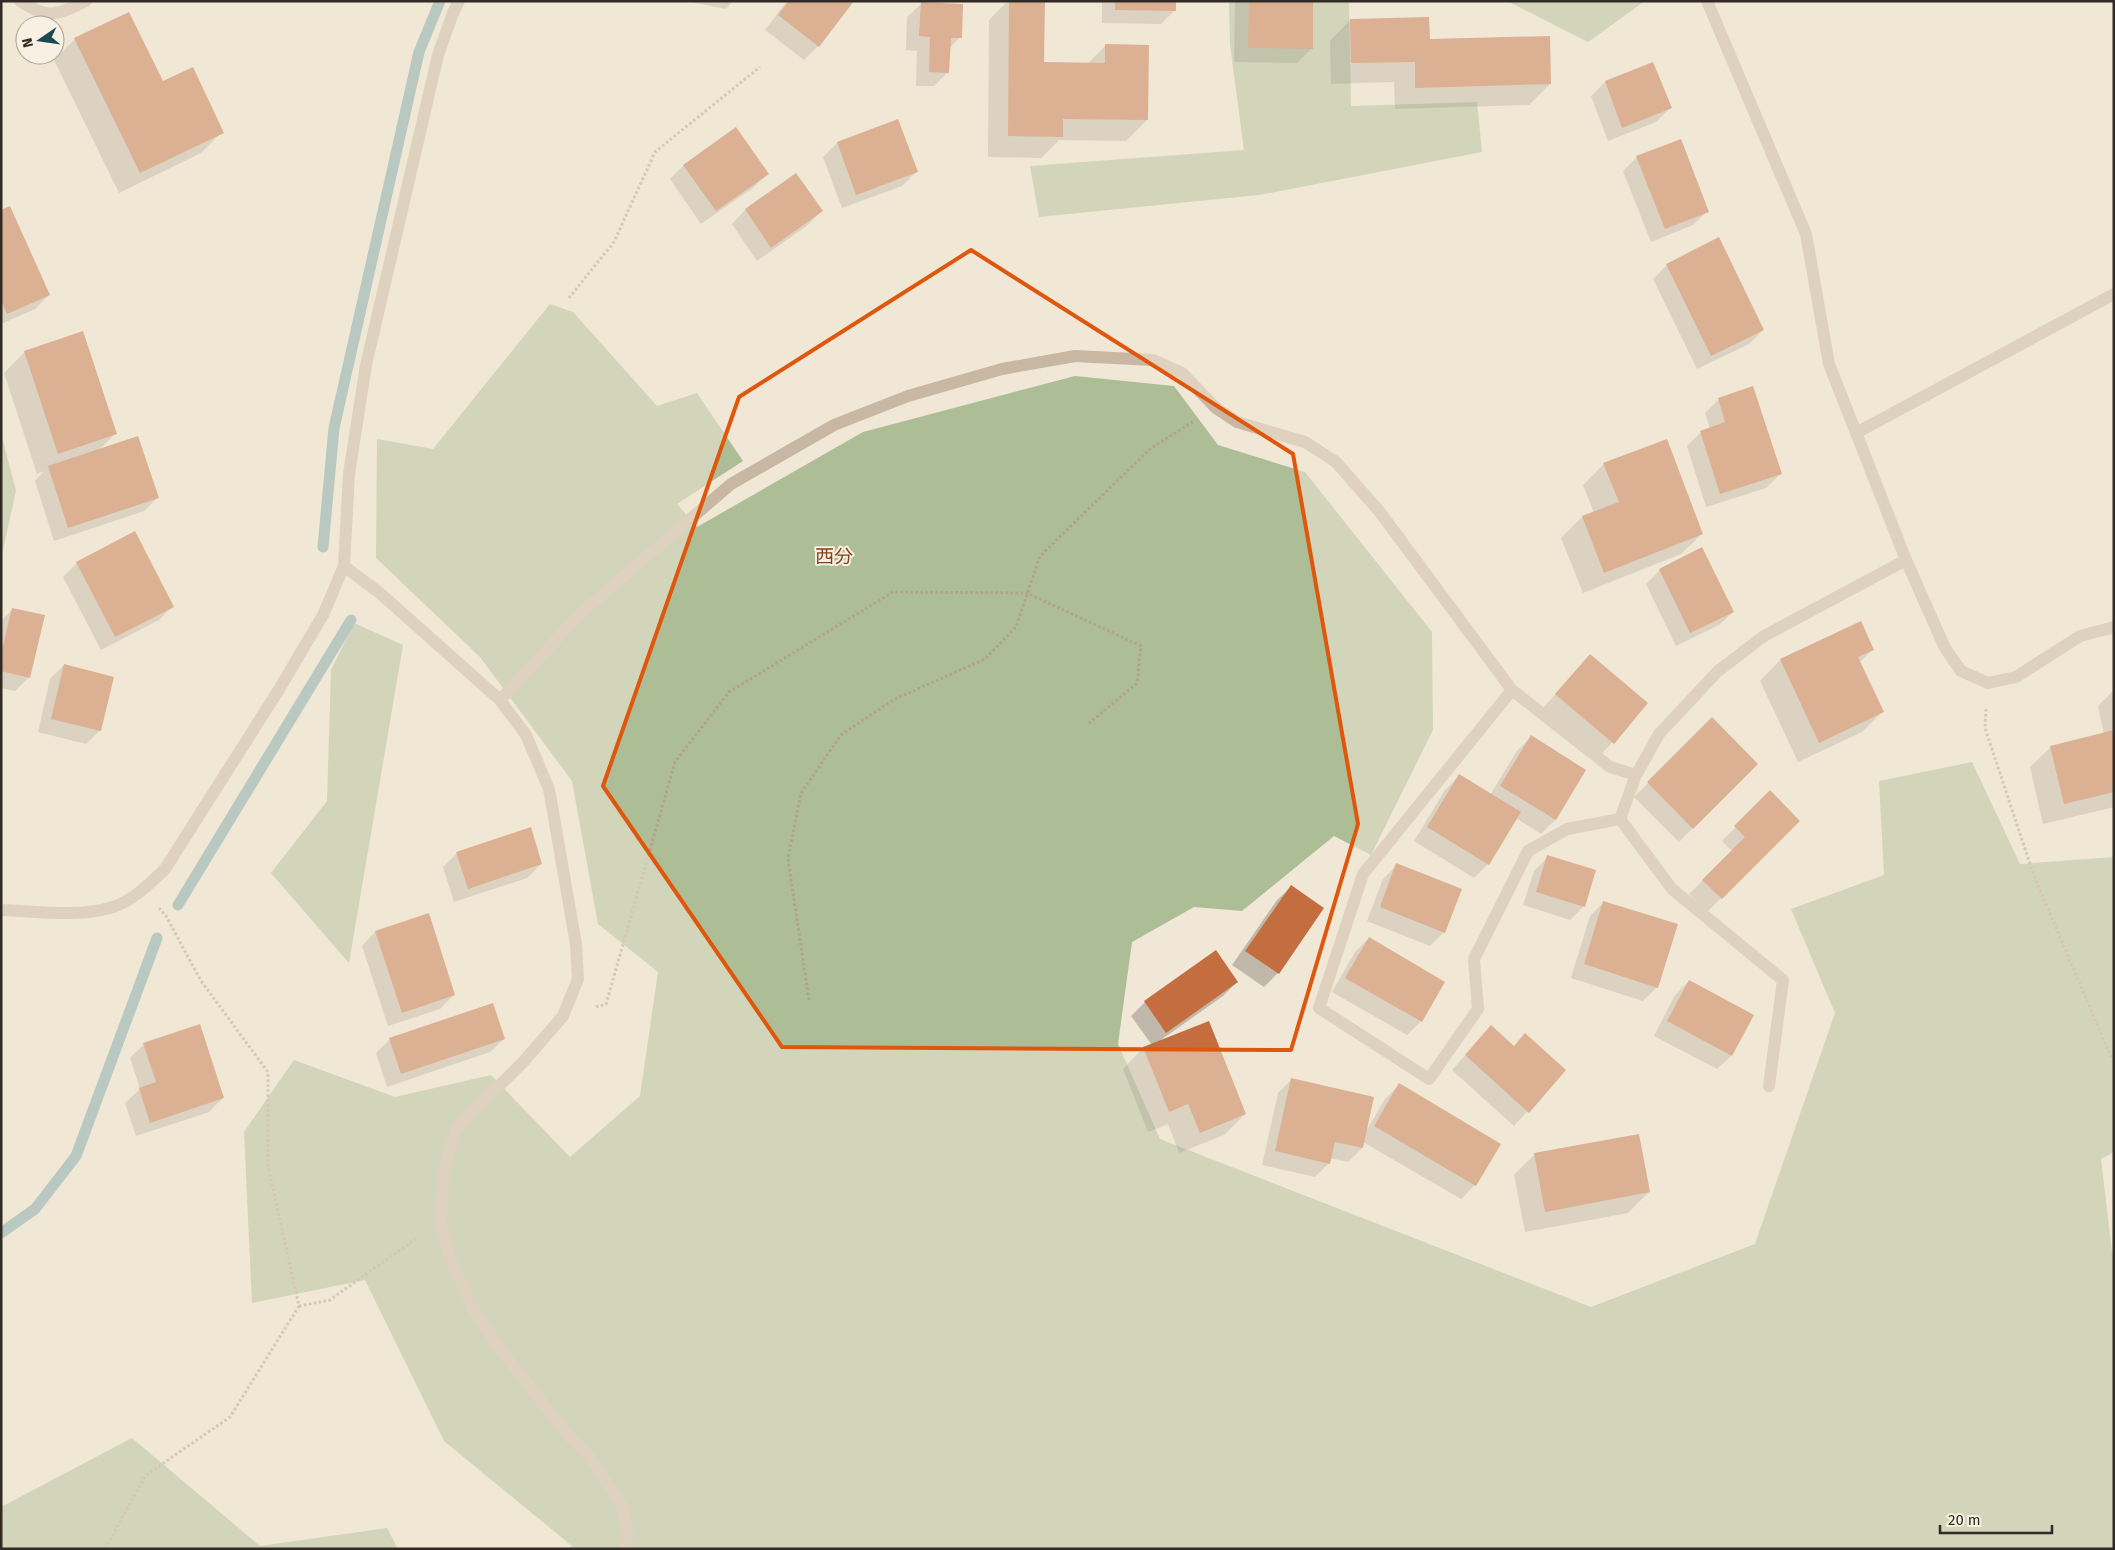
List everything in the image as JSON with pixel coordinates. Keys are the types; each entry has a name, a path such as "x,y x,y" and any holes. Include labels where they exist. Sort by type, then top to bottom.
{"street":[{"path":"20,1 38,13 59,14 86,1"},
{"path":"1,910 80,912 114,907 142,891 165,869 278,691 323,615 344,566 349,474 366,365 438,55 452,13 459,1"},
{"path":"1707,1 1806,234 1829,364 1906,560 1944,648 1961,671 1988,683 2016,677 2080,636 2114,627"},
{"path":"1856,433 2114,294"},
{"path":"500,700 582,612 731,484 834,425 908,396 1002,369 1075,356 1154,360 1182,372 1216,408 1237,422 1305,442 1336,462 1379,511 1512,690 1610,767 1636,775"},
{"path":"1620,819 1636,775 1659,734 1718,671 1764,636 1906,560"},
{"path":"344,566 381,594 500,700 526,735 549,789 576,944 578,979 563,1016 524,1061 456,1129 444,1170 441,1221 449,1255 472,1308 500,1349 572,1440 589,1456 622,1506 628,1533 625,1549"},
{"path":"1512,690 1363,874 1319,1008 1429,1079 1478,1008 1474,959 1528,851 1567,829 1620,819"},
{"path":"1620,819 1672,889 1783,980 1769,1086"}],"path":[{"path":"570,298 614,242 655,152 760,67"},
{"path":"809,1000 788,859 802,793 840,735 892,700 985,659 1016,627 1040,556 1150,449 1216,408"},
{"path":"563,1016 606,1004 675,762 729,692 893,592 1027,593 1141,646 1137,683 1087,724"},
{"path":"1988,683 1985,728 2034,876 2114,1064"},
{"path":"105,1549 145,1476 230,1416 299,1306 268,1165 268,1072 201,981 166,916 142,891"},
{"path":"299,1306 330,1300 441,1221"}],"highlighted area":[{"path":"971,250 1293,454 1358,824 1291,1050 782,1047 603,786 739,397"}],"green space":[{"path":"1229,1 1349,1 1351,106 1477,102 1482,152 1259,195 1039,217 1030,166 1244,150 1230,44"},
{"path":"1507,1 1645,1 1588,42"},
{"path":"550,304 573,312 657,406 697,393 743,461 677,504 697,527 863,432 1075,376 1174,386 1218,445 1305,472 1432,632 1433,730 1371,855 1334,836 1242,911 1194,907 1132,942 1118,1044 1160,1139 1591,1307 1755,1244 1835,1013 1791,909 1884,875 1879,781 1972,762 2020,864 2114,857 2114,1152 2101,1159 2112,1252 2114,1252 2114,1549 569,1549 572,1546 444,1441 365,1280 252,1303 244,1132 294,1060 395,1097 491,1075 570,1157 640,1096 658,972 598,924 572,781 480,657 376,558 377,439 433,449"},
{"path":"1,433 16,491 1,559"},
{"path":"354,623 403,645 349,963 271,873 327,801 331,670"},
{"path":"132,1438 260,1546 387,1528 398,1549 1,1549 1,1507"}],"building":[{"path":"789,1 854,1 819,47 778,15"},
{"path":"1009,1 1045,1 1044,62 1105,63 1105,44 1149,45 1148,120 1063,119 1063,137 1008,136"},
{"path":"1115,1 1176,1 1176,11 1115,10"},
{"path":"1249,1 1313,1 1313,49 1248,48"},
{"path":"921,2 963,4 962,38 951,38 949,73 929,72 930,37 919,36"},
{"path":"129,12 163,81 193,67 224,133 140,173 74,38"},
{"path":"1429,17 1430,39 1550,36 1551,84 1415,88 1415,62 1351,63 1350,19"},
{"path":"1653,62 1672,108 1622,128 1605,81"},
{"path":"898,119 918,172 856,195 837,142"},
{"path":"736,127 769,174 716,211 683,165"},
{"path":"1681,139 1709,212 1665,229 1636,156"},
{"path":"796,173 823,211 771,248 745,209"},
{"path":"10,206 50,295 7,314 1,300 1,210"},
{"path":"1719,237 1764,330 1711,356 1666,264"},
{"path":"83,331 117,434 58,454 24,351"},
{"path":"1753,386 1782,474 1720,494 1700,431 1725,422 1718,398"},
{"path":"138,436 159,498 68,528 48,466"},
{"path":"1667,439 1703,534 1604,573 1582,516 1619,502 1603,463"},
{"path":"135,531 174,607 115,637 76,562"},
{"path":"1702,547 1734,612 1690,633 1659,569"},
{"path":"12,608 45,615 30,678 1,671 1,654"},
{"path":"1861,621 1874,650 1858,657 1884,712 1819,743 1780,659"},
{"path":"1590,654 1648,703 1614,744 1555,694"},
{"path":"64,664 114,677 101,731 51,719"},
{"path":"1712,717 1758,764 1693,829 1647,782"},
{"path":"2114,730 2114,792 2064,804 2050,746"},
{"path":"1531,735 1586,770 1556,820 1500,786"},
{"path":"1459,774 1521,812 1489,865 1427,827"},
{"path":"1770,790 1800,821 1722,899 1702,880 1745,837 1734,826"},
{"path":"531,827 542,864 468,889 456,852"},
{"path":"1547,855 1596,870 1585,907 1536,892"},
{"path":"1396,863 1462,889 1445,933 1380,907"},
{"path":"1291,885 1324,908 1279,974 1245,951"},
{"path":"1603,901 1678,924 1658,988 1584,964"},
{"path":"429,913 455,995 402,1013 375,931"},
{"path":"1369,937 1445,982 1422,1022 1345,978"},
{"path":"1216,950 1238,982 1166,1033 1144,1001"},
{"path":"1689,980 1754,1015 1732,1056 1667,1021"},
{"path":"493,1003 505,1039 401,1074 389,1038"},
{"path":"1209,1021 1246,1114 1200,1133 1188,1104 1169,1112 1143,1047"},
{"path":"200,1024 224,1098 150,1123 139,1088 156,1082 143,1043"},
{"path":"1491,1025 1514,1046 1525,1033 1566,1070 1529,1113 1465,1055"},
{"path":"1291,1078 1374,1097 1363,1148 1335,1142 1330,1164 1275,1151"},
{"path":"1399,1083 1501,1144 1476,1186 1374,1126"},
{"path":"1639,1134 1650,1192 1545,1212 1534,1153"}],"waterway":[{"path":"323,547 334,428 419,52 440,1"},
{"path":"178,905 351,620"},
{"path":"1,1233 35,1209 76,1156 157,938"}],"district":[{"name":"西分","path":"834,556"}]}
